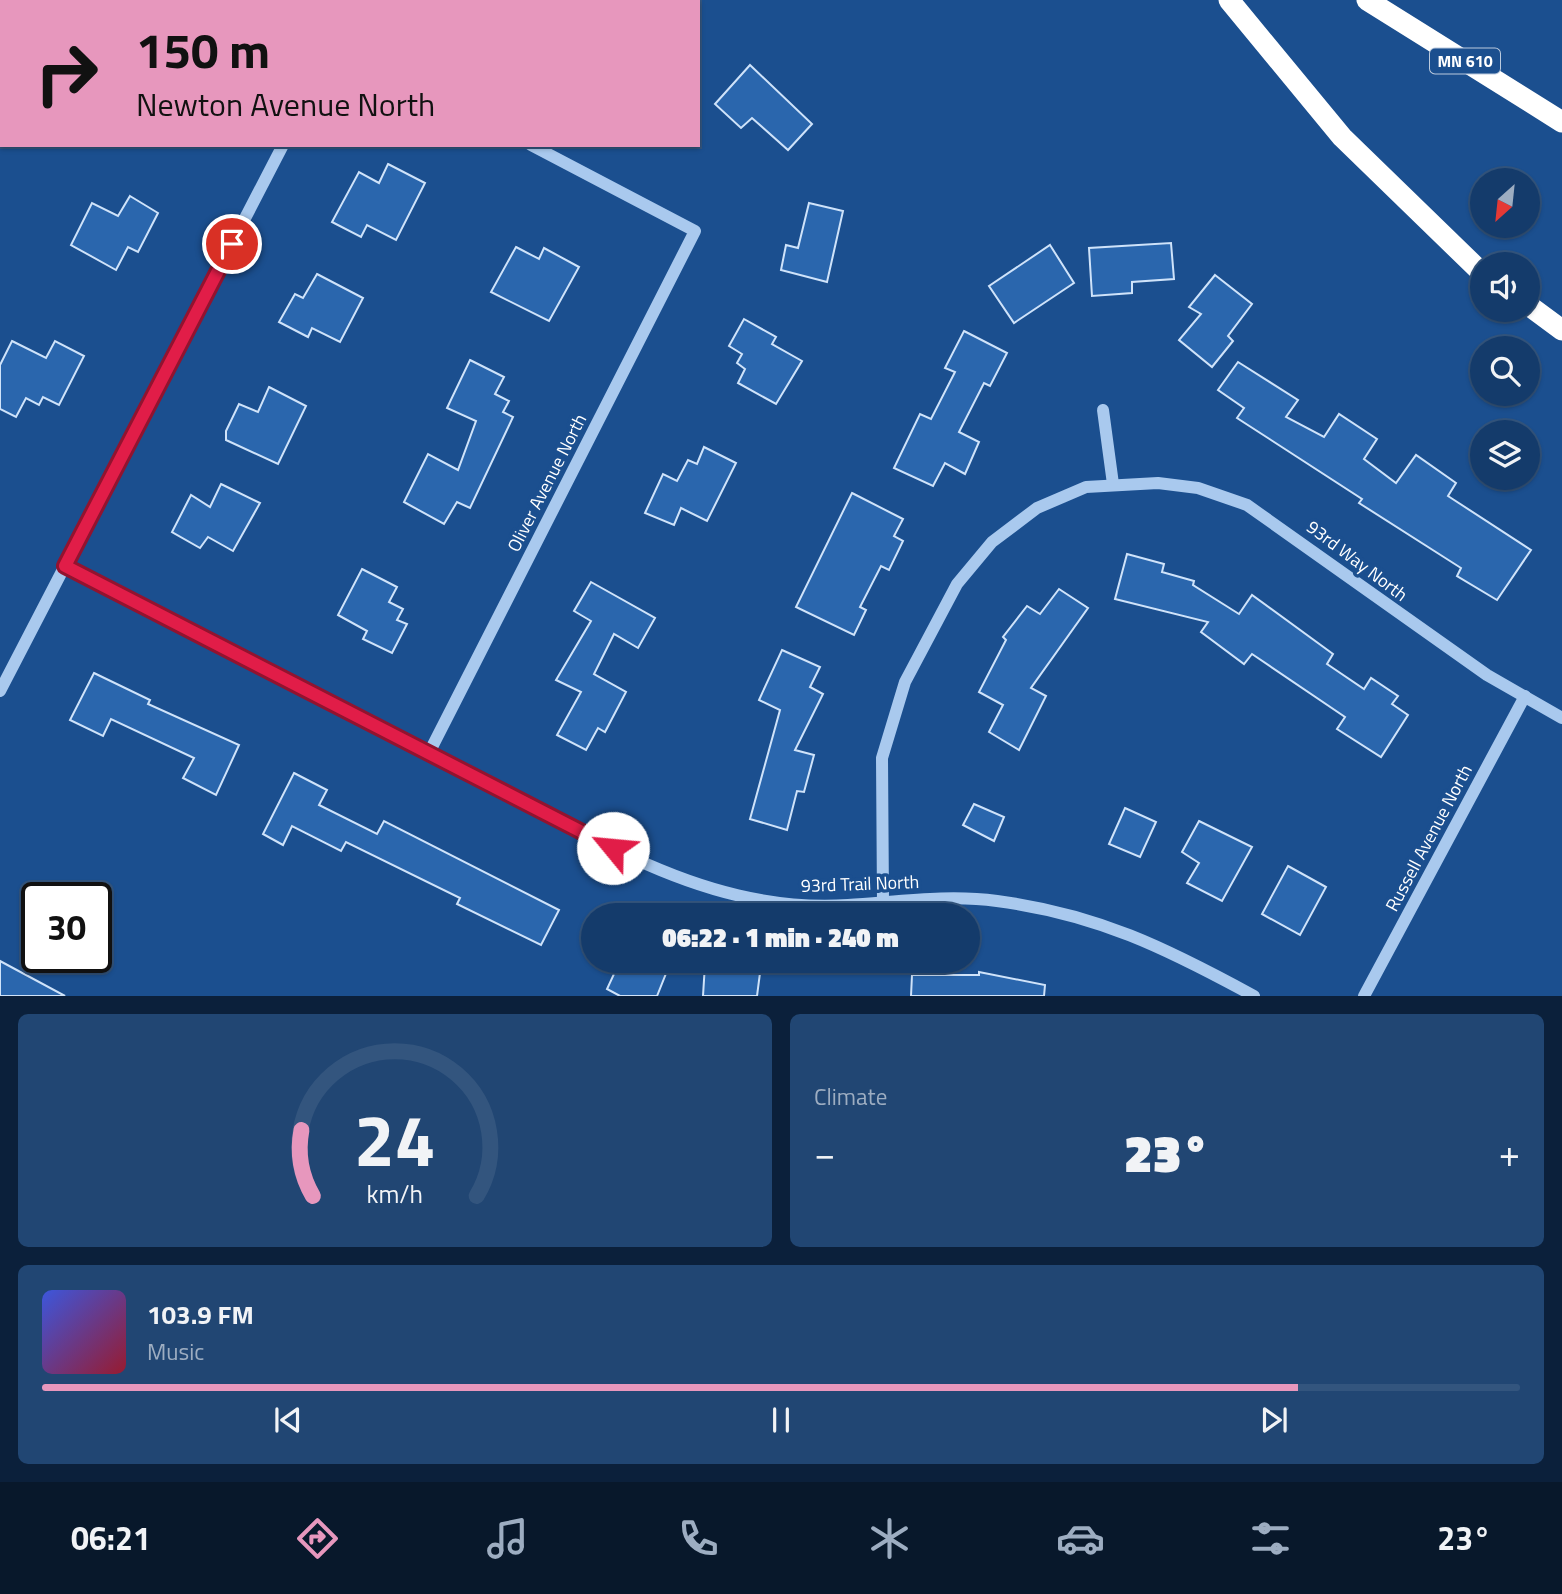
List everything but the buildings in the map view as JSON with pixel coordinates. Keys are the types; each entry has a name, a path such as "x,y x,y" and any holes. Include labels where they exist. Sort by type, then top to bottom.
{"highway":[{"path":"1229,0 1342,137 1470,261"},
{"name":"MN 610","path":"1367,0 1562,122"},
{"path":"1540,314 1562,330"}],"street":[{"path":"0,691 282,147"},
{"name":"Oliver Avenue North","path":"430,751 695,231 535,147"},
{"path":"1102,410 1113,484"},
{"name":"93rd Way North","path":"883,902 883,758 891,719 905,682 957,584 974,562 1013,524 1059,497 1086,487 1158,483 1198,488 1247,505 1287,530 1408,620 1562,718"},
{"name":"93rd Trail North","path":"65,566 430,751 633,858 688,883 739,897 784,903 846,905 994,900 1060,911 1126,931 1254,996"},
{"name":"Russell Avenue North","path":"1364,996 1525,696"}],"route":[{"path":"232,244 65,566 430,751 613,848"}]}
